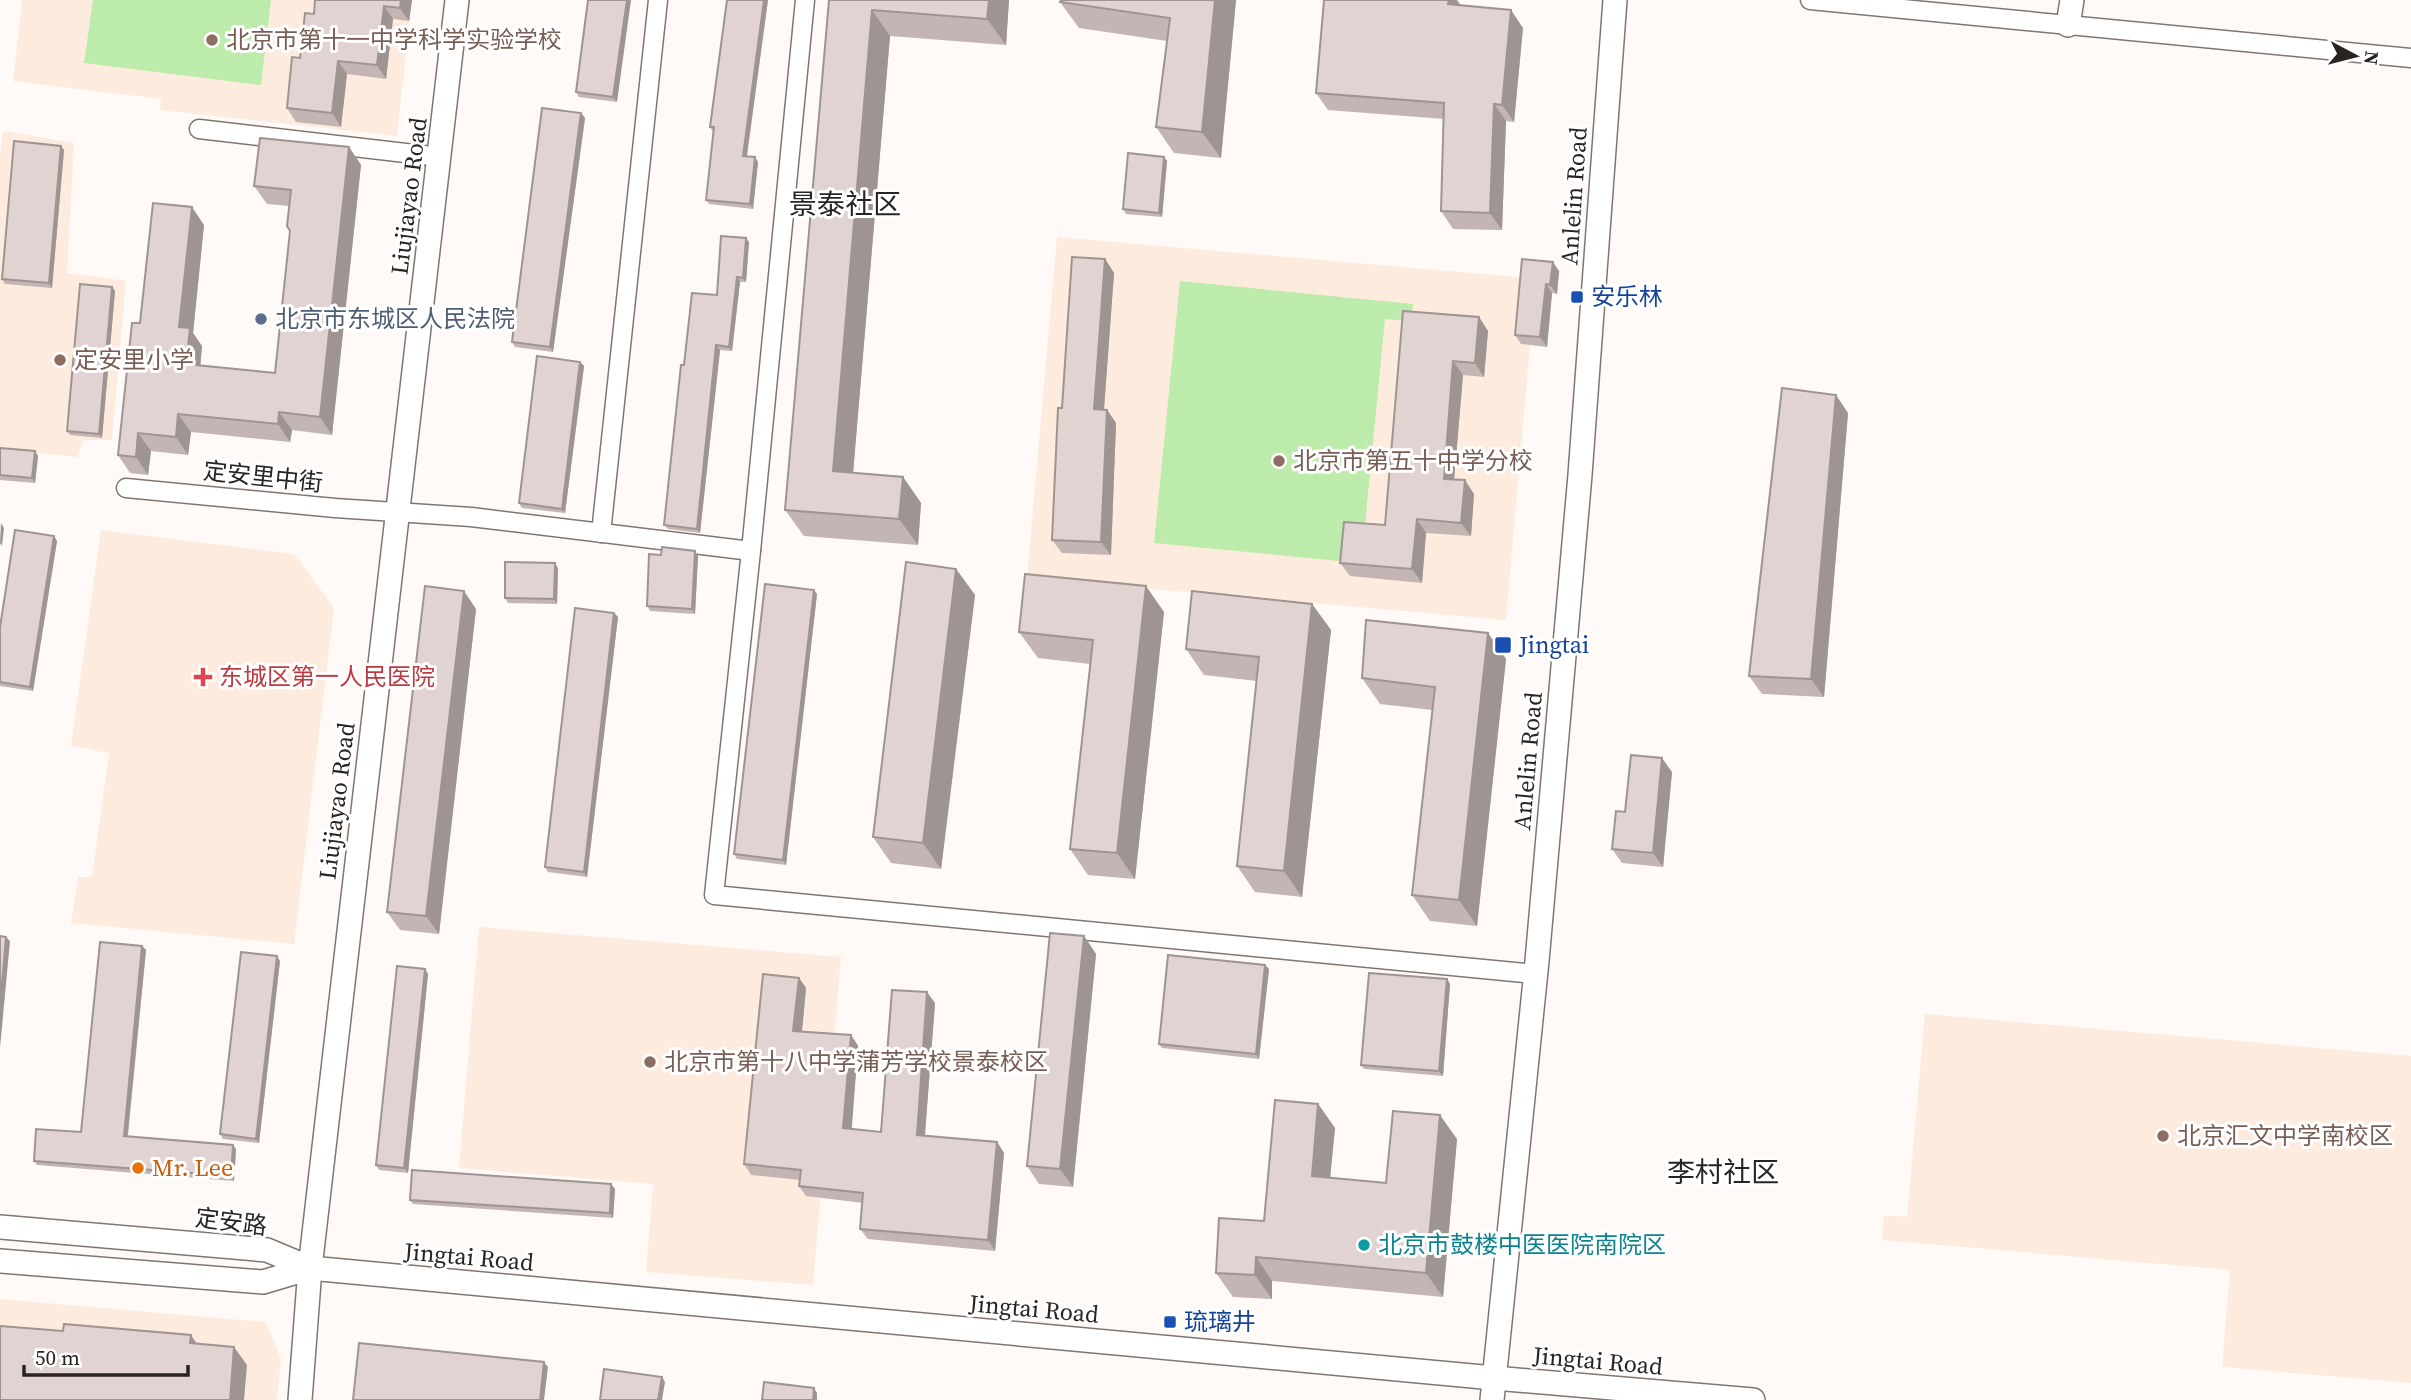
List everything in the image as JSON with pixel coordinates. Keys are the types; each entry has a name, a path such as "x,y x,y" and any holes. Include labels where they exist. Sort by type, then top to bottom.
{"street":[{"name":"Liujiayao Road","path":"300,1400 310,1268 457,0"},
{"path":"601,533 657,0"},
{"path":"805,0 714,895 1535,974"},
{"name":"Anlelin Road","path":"1493,1389 1535,974 1580,475 1615,0"},
{"path":"1810,0 2411,58"},
{"path":"2068,25 2072,0"},
{"path":"200,129 440,157"},
{"name":"定安里中街","path":"126,488 335,508 471,517 751,551"},
{"name":"定安路","path":"0,1227 267,1250 310,1268"},
{"path":"0,1261 263,1282 310,1268"},
{"name":"Jingtai Road","path":"310,1268 1493,1389 1753,1400"}],"shaded area":[{"name":"北京市第十一中学科学实验学校","path":"22,0 412,0 397,136 160,110 161,99 13,81"},
{"name":"定安里小学","path":"3,131 74,143 67,273 126,281 112,440 83,440 78,457 0,449 0,156"},
{"name":"北京市第五十中学分校","path":"1057,237 1528,278 1530,345 1506,620 1027,578"},
{"name":"东城区第一人民医院","path":"101,530 294,554 334,608 294,944 71,923 78,877 92,877 109,753 71,746"},
{"name":"北京市第十八中学蒲芳学校景泰校区","path":"479,927 841,957 813,1285 646,1272 653,1184 459,1168"},
{"name":"北京汇文中学南校区","path":"1925,1014 2411,1056 2411,1383 2222,1367 2230,1270 1882,1240 1884,1215 1907,1217"},
{"path":"0,1299 266,1322 281,1359 277,1400 0,1400"}],"green space":[{"path":"93,0 271,0 261,85 84,63"},
{"path":"1180,281 1413,304 1411,321 1385,319 1364,535 1349,562 1154,543"}],"building":[{"path":"315,0 401,0 400,8 384,6 377,65 338,61 332,113 287,108 292,57 300,58 305,13 314,14"},
{"path":"588,0 627,0 613,97 576,92"},
{"path":"727,0 764,0 743,156 755,157 750,204 706,200 714,127 710,127"},
{"path":"829,0 989,0 987,19 872,10 833,471 903,477 899,519 785,510"},
{"path":"1215,0 1202,132 1156,127 1170,18 1060,2"},
{"path":"1324,0 1449,0 1448,4 1511,10 1502,105 1494,104 1490,213 1441,211 1444,103 1316,93"},
{"path":"542,108 581,113 550,347 512,342"},
{"path":"260,138 349,147 320,417 279,412 278,424 178,414 176,437 138,433 136,457 118,455 132,323 140,323 153,203 192,207 179,327 190,328 186,364 275,373 290,231 287,226 291,190 254,186"},
{"path":"14,141 61,146 49,283 2,279"},
{"path":"1128,153 1164,157 1159,213 1123,209"},
{"path":"721,236 746,238 743,278 737,277 729,347 716,345 697,529 664,525 681,365 684,365 692,293 717,295"},
{"path":"1072,257 1105,259 1094,409 1107,410 1101,542 1052,540 1058,408 1062,408"},
{"path":"1522,259 1553,262 1550,285 1546,284 1540,337 1515,335"},
{"path":"80,284 112,287 99,434 67,431"},
{"path":"1403,311 1479,317 1475,363 1453,361 1444,479 1465,480 1461,523 1417,519 1412,569 1340,563 1344,522 1385,525"},
{"path":"537,356 580,362 562,509 519,503"},
{"path":"1782,388 1836,395 1811,679 1749,676"},
{"path":"0,448 35,451 32,478 0,475"},
{"path":"15,530 54,536 30,687 0,682 0,627"},
{"path":"662,547 695,551 692,609 647,606 649,554 661,555"},
{"path":"505,562 555,563 554,599 505,598"},
{"path":"906,562 956,569 923,843 873,837"},
{"path":"1025,574 1146,586 1117,853 1070,849 1093,640 1019,632"},
{"path":"765,584 814,590 783,860 734,854"},
{"path":"425,586 464,591 426,916 387,912"},
{"path":"1192,591 1312,604 1284,871 1237,866 1259,657 1186,649"},
{"path":"575,608 614,613 584,872 545,867"},
{"path":"1366,620 1488,633 1459,900 1412,895 1435,687 1362,678"},
{"path":"1631,755 1662,758 1653,853 1612,849 1616,811 1625,812"},
{"path":"1050,933 1084,936 1060,1169 1027,1166"},
{"path":"0,936 6,937 0,1007"},
{"path":"100,942 142,946 124,1136 233,1145 231,1176 34,1161 36,1129 81,1132"},
{"path":"241,952 277,956 256,1139 220,1134"},
{"path":"1168,955 1265,965 1256,1054 1159,1044"},
{"path":"397,966 425,969 404,1168 376,1165"},
{"path":"1369,973 1447,979 1439,1071 1361,1065"},
{"path":"763,974 799,978 793,1031 851,1035 843,1128 881,1132 892,990 927,992 917,1135 997,1142 988,1240 860,1229 863,1193 799,1186 801,1170 744,1164"},
{"path":"1275,1100 1318,1104 1312,1176 1386,1183 1393,1111 1440,1115 1426,1273 1256,1257 1255,1275 1216,1273 1219,1218 1264,1221"},
{"path":"412,1170 611,1184 610,1213 410,1200"},
{"path":"64,1324 191,1335 190,1343 234,1347 230,1400 0,1400 0,1326 63,1331"},
{"path":"359,1343 544,1362 540,1400 353,1400"},
{"path":"604,1369 662,1377 658,1400 600,1400"},
{"path":"764,1382 814,1388 813,1400 762,1400"}],"place":[{"name":"北京市第十一中学科学实验学校","path":"212,40"},
{"name":"安乐林","path":"1577,297"},
{"name":"北京市东城区人民法院","path":"261,319"},
{"name":"定安里小学","path":"60,360"},
{"name":"北京市第五十中学分校","path":"1279,461"},
{"name":"Jingtai","path":"1503,645"},
{"name":"东城区第一人民医院","path":"203,677"},
{"name":"北京市第十八中学蒲芳学校景泰校区","path":"650,1062"},
{"name":"北京汇文中学南校区","path":"2163,1136"},
{"name":"Mr. Lee","path":"138,1168"},
{"name":"北京市鼓楼中医医院南院区","path":"1364,1245"},
{"name":"琉璃井","path":"1170,1322"}],"district":[{"name":"景泰社区","path":"845,204"},
{"name":"李村社区","path":"1723,1172"}]}
